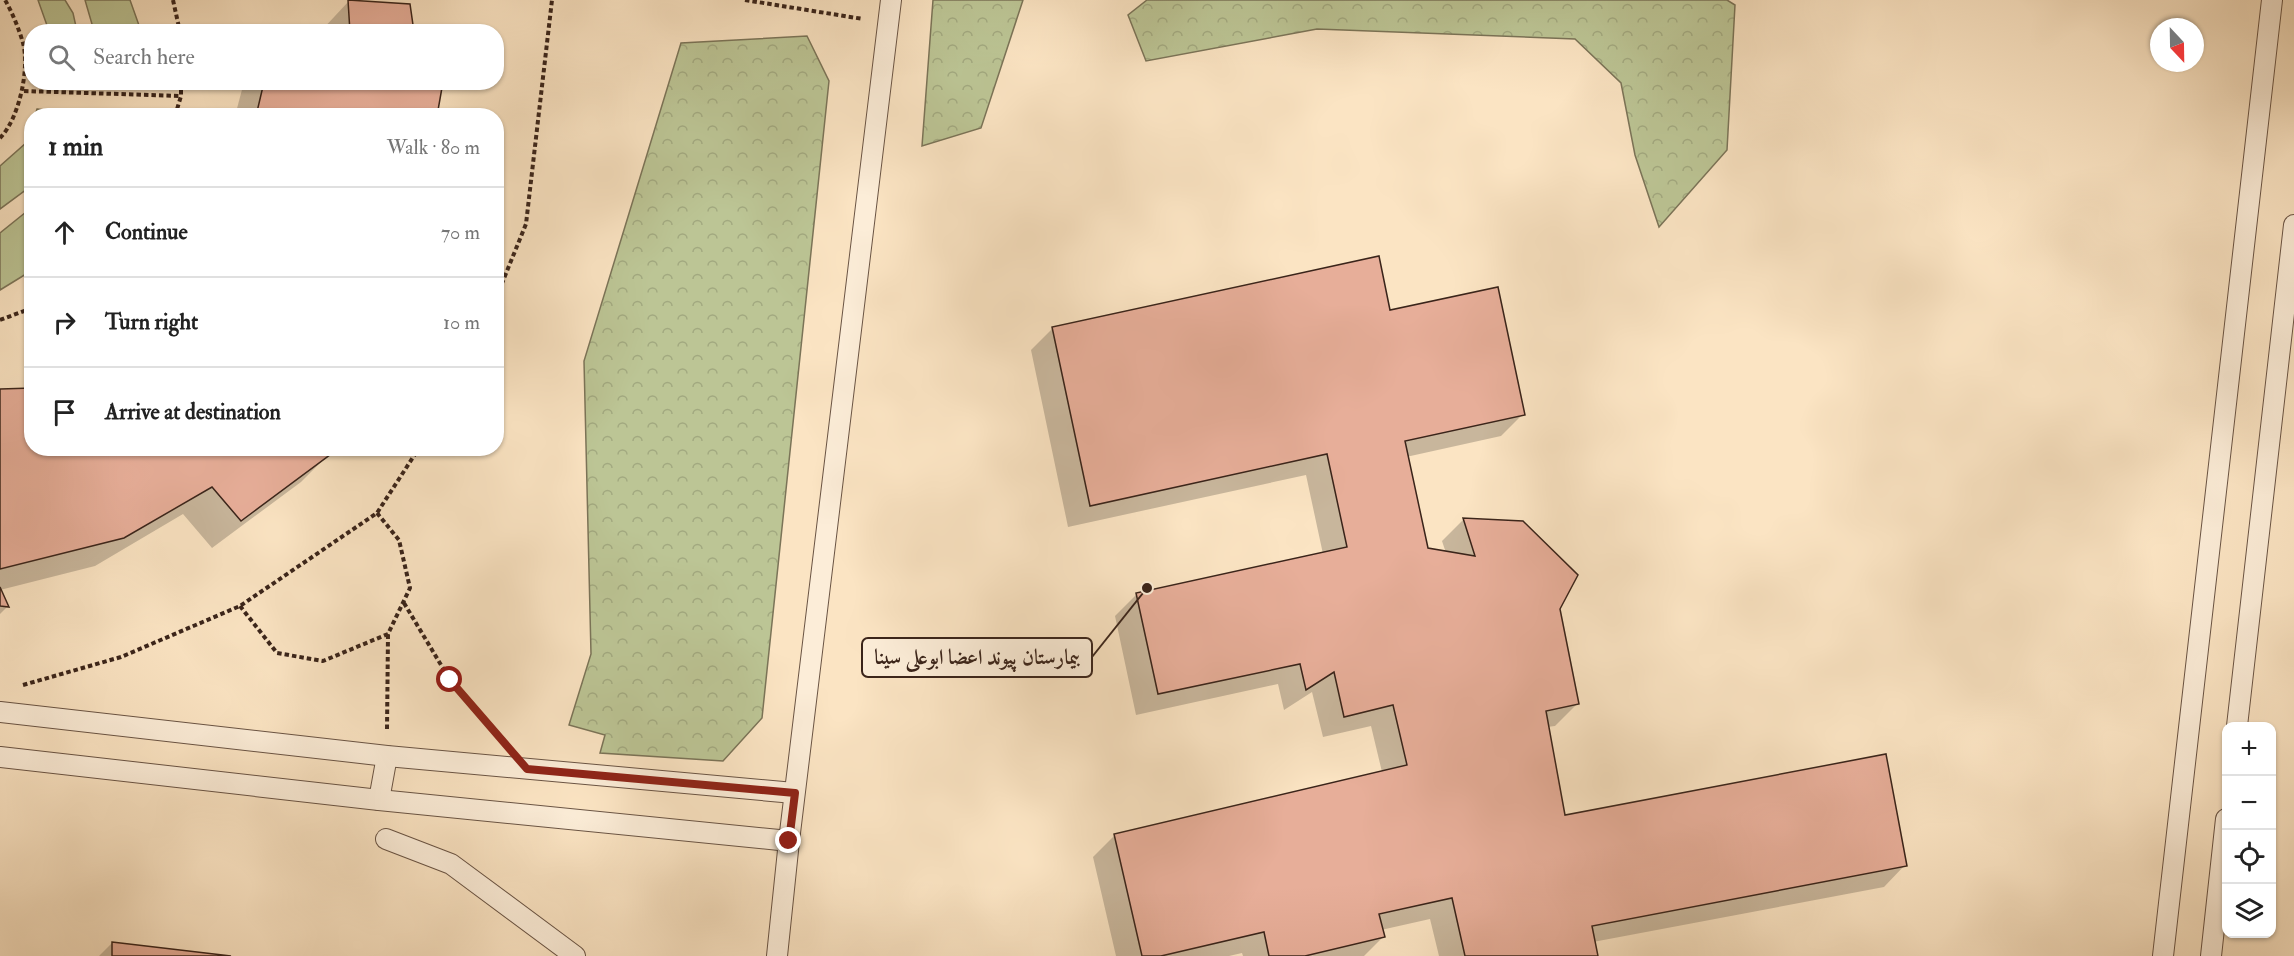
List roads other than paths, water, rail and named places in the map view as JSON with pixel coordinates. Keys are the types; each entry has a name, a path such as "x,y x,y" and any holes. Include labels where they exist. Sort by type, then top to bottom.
{"lane":[{"path":"777,956 891,0"},
{"path":"2163,956 2272,0"},
{"path":"2237,722 2294,225"},
{"path":"0,712 387,756 795,793"},
{"path":"379,800 387,756"},
{"path":"0,757 379,800 789,841"},
{"path":"2211,956 2225,830"},
{"path":"386,838 451,864 575,956"}],"place":[{"name":"بیمارستان پیوند اعضا ابوعلی سینا","path":"1147,588"}]}
